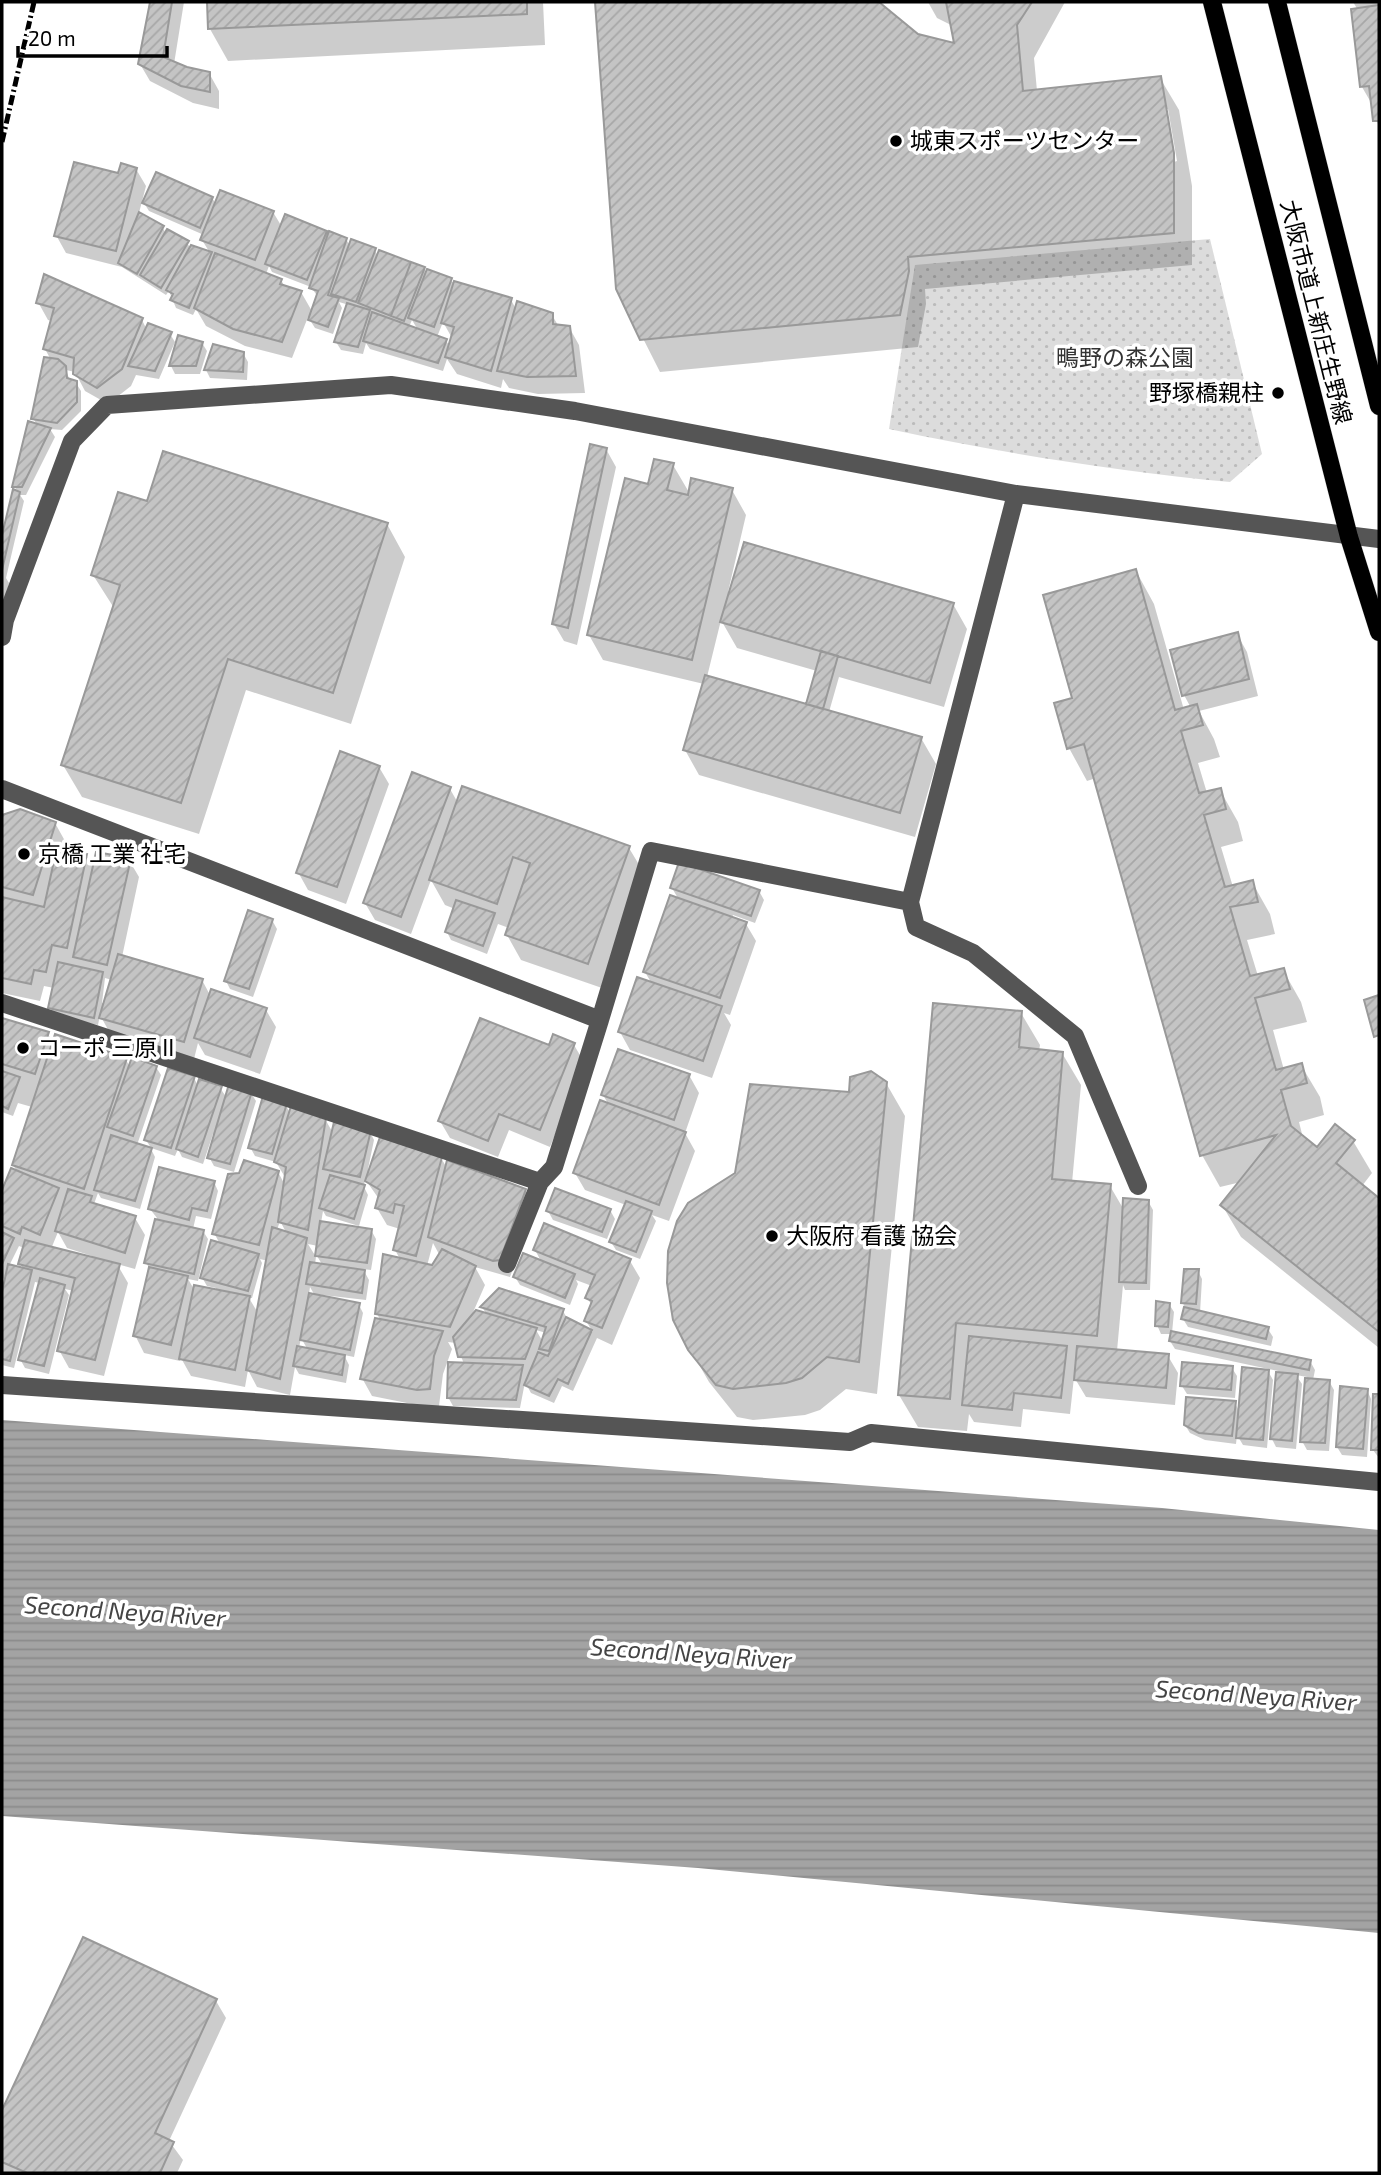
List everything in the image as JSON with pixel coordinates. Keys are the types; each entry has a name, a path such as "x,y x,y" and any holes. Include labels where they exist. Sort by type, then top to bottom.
{"main road":[{"name":"大阪市道上新庄生野線","path":"1212,2 1349,537 1379,632"},
{"name":"大阪市道上新庄生野線","path":"1277,2 1375,367 1379,406"}],"street":[{"path":"2,637 5,620 72,441 107,405 391,385 575,411 1016,494 1379,539"},
{"path":"1016,494 910,902 916,927 973,953 1075,1036 1138,1186"},
{"path":"2,789 600,1020"},
{"path":"507,1264 540,1182 554,1167 651,851 910,902"},
{"path":"2,1003 540,1182"},
{"path":"2,1385 850,1442 871,1433 1379,1482"}],"green space":[{"name":"鴫野の森公園","path":"1210,239 1262,454 1230,482 1059,460 889,429 915,265"}],"water":[{"name":"Second Neya River","path":"2,1420 1162,1508 1379,1530 1379,1933 698,1868 2,1816"}],"building":[{"path":"150,2 172,2 163,57 187,67 210,72 210,92 181,86 138,64"},
{"path":"207,2 527,2 527,14 208,29"},
{"path":"595,2 879,2 918,34 954,43 946,2 1032,2 1017,25 1023,91 1161,76 1174,153 1174,233 908,257 909,271 900,315 640,340 616,289"},
{"path":"1379,5 1379,121 1373,121 1369,86 1360,87 1351,9"},
{"path":"74,162 118,173 121,163 137,168 116,251 54,236"},
{"path":"156,172 213,197 200,228 142,203"},
{"path":"220,190 274,211 255,260 200,240"},
{"path":"139,212 164,226 137,274 118,263"},
{"path":"285,214 327,231 307,280 265,264"},
{"path":"167,229 189,241 161,288 140,275"},
{"path":"329,231 347,238 328,295 339,298 328,327 308,320 318,291 309,288"},
{"path":"351,239 376,248 356,302 331,294"},
{"path":"191,245 212,252 189,308 170,300 173,294 166,290"},
{"path":"379,250 411,262 391,316 358,303"},
{"path":"215,253 282,279 280,284 302,291 282,342 233,329 194,308"},
{"path":"411,262 425,267 404,321 391,316"},
{"path":"427,269 452,278 434,327 408,318"},
{"path":"44,274 143,318 122,369 97,388 73,374 74,358 43,349 54,308 36,303"},
{"path":"454,281 512,298 491,371 445,357 454,327 441,323"},
{"path":"517,301 553,313 553,324 570,326 576,376 527,377 497,371"},
{"path":"347,303 370,310 358,347 334,342"},
{"path":"372,312 447,339 438,363 363,341"},
{"path":"148,323 172,332 155,371 128,366"},
{"path":"178,335 203,342 196,366 169,366"},
{"path":"213,344 244,352 243,372 204,370"},
{"path":"44,357 58,359 66,366 67,378 77,381 77,402 57,423 31,419"},
{"path":"28,421 51,428 22,487 12,487"},
{"path":"590,444 607,448 568,628 552,624"},
{"path":"163,451 388,523 333,693 228,659 181,803 61,765 120,585 91,575 118,492 147,501"},
{"path":"654,459 674,463 667,490 688,495 691,478 733,488 692,660 587,635 625,478 648,484"},
{"path":"13,489 20,492 2,570 2,535"},
{"path":"744,542 954,603 930,683 720,622"},
{"path":"1136,569 1175,710 1197,704 1203,725 1181,731 1199,793 1221,788 1226,809 1204,815 1225,887 1253,880 1258,902 1230,907 1250,976 1284,968 1290,989 1255,998 1276,1070 1302,1063 1307,1083 1281,1090 1291,1126 1317,1147 1335,1124 1355,1140 1336,1163 1379,1198 1379,1332 1220,1205 1276,1135 1200,1156 1084,744 1067,749 1054,703 1072,698 1043,595"},
{"path":"1238,632 1249,679 1182,696 1170,650"},
{"path":"821,651 838,656 823,709 806,704"},
{"path":"705,675 922,737 900,813 683,750"},
{"path":"340,751 380,766 337,887 296,873"},
{"path":"412,772 451,787 401,917 363,903"},
{"path":"462,786 630,846 588,964 505,935 530,863 513,857 497,904 429,880"},
{"name":"京橋 工業 社宅","path":"20,809 56,822 33,895 2,887 2,815"},
{"path":"57,847 87,854 67,948 52,945 46,972 34,970 31,984 2,978 2,897 44,907"},
{"path":"96,852 131,858 107,965 73,957"},
{"path":"679,862 760,890 751,916 670,888"},
{"path":"670,895 747,922 720,998 643,972"},
{"path":"456,900 495,913 483,946 445,932"},
{"path":"248,910 273,919 249,989 224,981"},
{"path":"118,954 203,979 184,1042 99,1018"},
{"path":"58,962 103,972 94,1018 48,1008"},
{"path":"637,977 722,1006 703,1061 618,1032"},
{"path":"211,989 267,1008 250,1057 194,1038"},
{"path":"1379,995 1379,1035 1374,1037 1364,1000"},
{"path":"933,1003 1022,1011 1019,1047 1063,1052 1052,1179 1111,1184 1097,1336 956,1323 950,1399 898,1395"},
{"name":"コーポ 三原 II","path":"2,1018 49,1032 35,1074 2,1064"},
{"path":"480,1018 549,1045 553,1034 575,1043 540,1130 499,1114 488,1141 438,1121"},
{"path":"55,1034 127,1058 84,1189 12,1165"},
{"path":"618,1049 690,1074 674,1120 601,1095"},
{"path":"132,1057 157,1066 133,1136 107,1127"},
{"path":"168,1068 195,1076 171,1148 144,1140"},
{"path":"2,1071 20,1077 8,1109 2,1106"},
{"name":"大阪府 看護 協会","path":"871,1071 887,1082 859,1362 827,1357 802,1378 786,1383 733,1389 716,1385 688,1350 673,1320 667,1283 668,1251 677,1221 688,1203 735,1173 750,1084 849,1092 850,1077"},
{"path":"199,1079 222,1086 198,1157 176,1149"},
{"path":"229,1084 252,1091 230,1164 207,1158"},
{"path":"263,1096 287,1103 272,1154 248,1148"},
{"path":"600,1100 686,1132 659,1205 573,1173"},
{"path":"291,1106 326,1118 308,1230 278,1222 286,1167 274,1162"},
{"path":"334,1122 371,1130 360,1177 323,1169"},
{"path":"111,1135 152,1148 135,1201 94,1190"},
{"path":"380,1137 442,1157 416,1256 393,1250 404,1206 395,1204 393,1213 375,1208 380,1190 365,1181"},
{"path":"244,1160 279,1171 259,1245 212,1234 228,1174 239,1173"},
{"path":"447,1160 526,1189 500,1260 493,1261 428,1237"},
{"path":"159,1167 215,1181 207,1211 192,1208 189,1220 148,1209"},
{"path":"11,1168 59,1188 40,1235 22,1227 20,1234 2,1226 2,1190"},
{"path":"330,1175 365,1185 354,1219 319,1208"},
{"path":"555,1188 611,1209 602,1232 546,1211"},
{"path":"68,1189 92,1196 90,1202 136,1216 125,1253 55,1231"},
{"path":"1123,1198 1149,1200 1146,1283 1119,1282"},
{"path":"626,1201 652,1211 636,1252 609,1242"},
{"path":"155,1219 204,1230 194,1274 144,1263"},
{"path":"320,1221 372,1229 367,1263 315,1256"},
{"path":"544,1223 631,1259 602,1328 584,1321 592,1301 585,1298 595,1275 533,1250"},
{"path":"272,1227 307,1238 280,1379 246,1370"},
{"path":"2,1232 14,1238 2,1264"},
{"path":"25,1240 120,1264 95,1360 57,1351 75,1278 18,1264"},
{"path":"211,1240 259,1254 248,1291 200,1278"},
{"path":"442,1249 476,1266 450,1327 375,1314 383,1254 432,1265"},
{"path":"523,1253 575,1274 565,1298 513,1277"},
{"path":"310,1262 365,1270 362,1293 306,1284"},
{"path":"8,1264 32,1270 10,1361 2,1359 2,1292"},
{"path":"149,1267 188,1276 171,1345 133,1336"},
{"path":"1184,1269 1199,1269 1196,1304 1181,1303"},
{"path":"40,1278 65,1285 44,1366 18,1360"},
{"path":"194,1285 250,1296 235,1370 179,1359"},
{"path":"499,1288 564,1309 549,1351 539,1349 546,1327 480,1307"},
{"path":"309,1293 360,1303 350,1350 300,1340"},
{"path":"1156,1301 1170,1303 1168,1327 1155,1326"},
{"path":"1184,1307 1269,1327 1266,1339 1181,1319"},
{"path":"476,1310 537,1328 525,1359 458,1357 453,1337"},
{"path":"566,1317 592,1330 568,1384 558,1379 549,1396 524,1385 538,1352 548,1356"},
{"path":"375,1318 443,1331 434,1356 430,1389 417,1390 360,1379"},
{"path":"1171,1331 1311,1360 1309,1370 1169,1341"},
{"path":"969,1336 1067,1346 1061,1398 1014,1393 1012,1410 962,1405"},
{"path":"297,1346 345,1355 342,1375 293,1366"},
{"path":"1077,1346 1169,1354 1166,1388 1074,1380"},
{"path":"448,1362 523,1365 516,1400 447,1398"},
{"path":"1182,1362 1233,1366 1231,1390 1180,1386"},
{"path":"1242,1367 1269,1370 1263,1440 1236,1438"},
{"path":"1276,1372 1298,1374 1292,1441 1270,1439"},
{"path":"1305,1378 1330,1380 1325,1443 1300,1442"},
{"path":"1340,1386 1368,1389 1363,1449 1336,1447"},
{"path":"1373,1394 1379,1394 1379,1450 1371,1450"},
{"path":"1186,1397 1236,1401 1232,1436 1199,1433 1184,1425"},
{"path":"83,1937 217,1999 155,2133 174,2142 160,2173 27,2173 2,2162 2,2110"}],"railway":[{"path":"2,142 34,2"}],"place":[{"name":"城東スポーツセンター","path":"896,141"},
{"name":"野塚橋親柱","path":"1278,393"},
{"name":"京橋 工業 社宅","path":"24,854"},
{"name":"コーポ 三原 II","path":"23,1048"},
{"name":"大阪府 看護 協会","path":"772,1236"}]}
